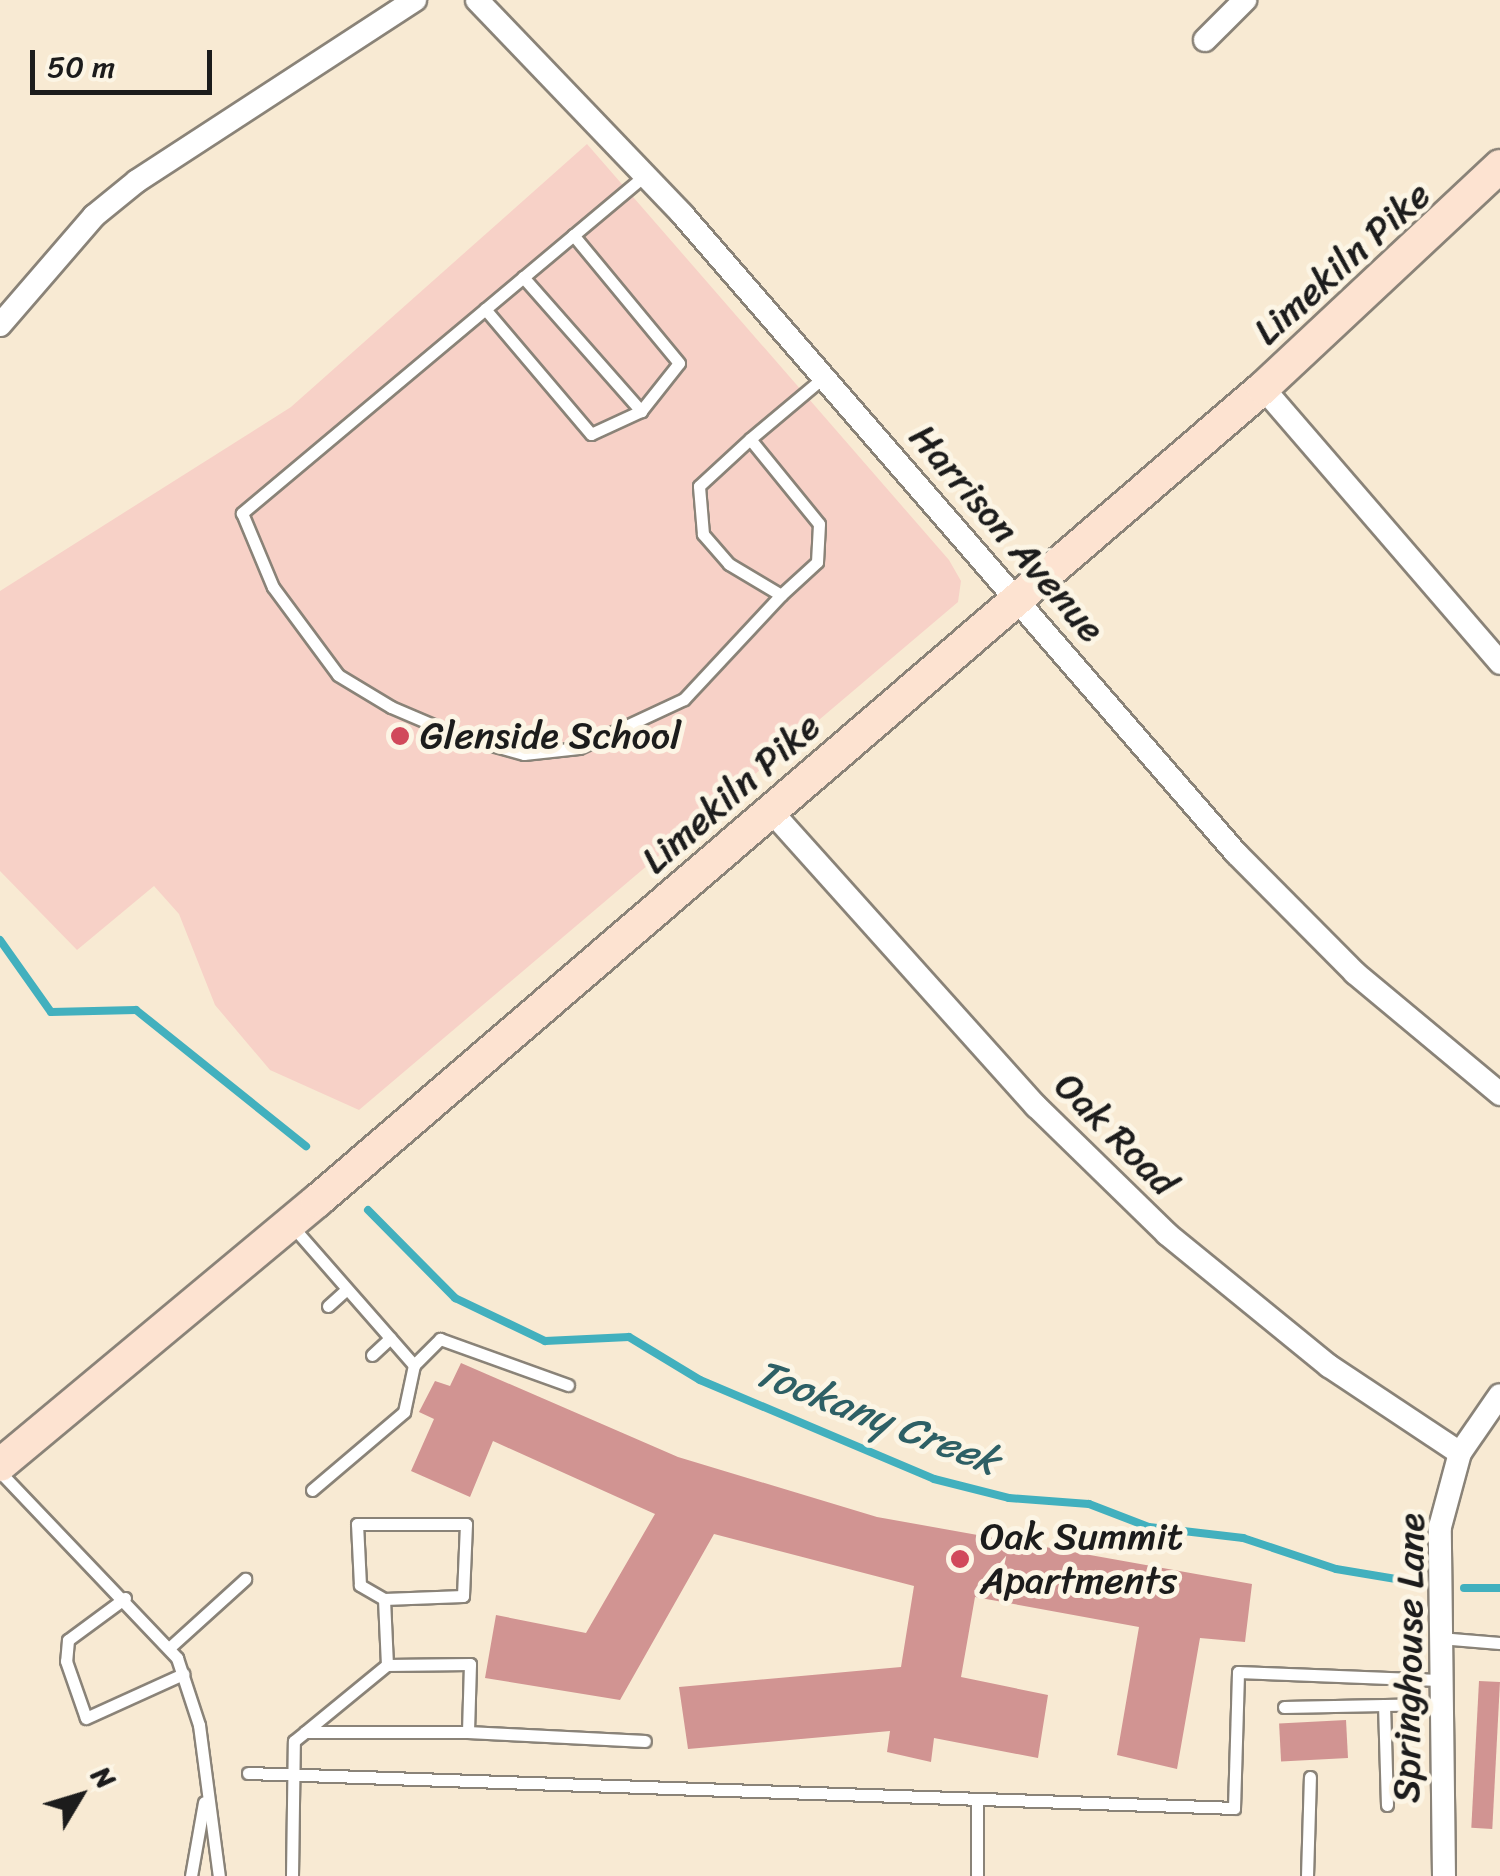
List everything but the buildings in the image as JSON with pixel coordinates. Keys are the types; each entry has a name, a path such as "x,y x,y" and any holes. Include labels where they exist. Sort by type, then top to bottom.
{"main road":[{"name":"Limekiln Pike","path":"0,1468 290,1224 1263,388 1500,166"}],"street":[{"path":"0,325 94,216 137,181 415,0"},
{"name":"Harrison Avenue","path":"476,0 644,176 824,377 1274,892 1438,1047 1500,1094"},
{"path":"1205,40 1245,0"},
{"path":"1263,388 1500,662"},
{"name":"Oak Road","path":"772,811 1036,1106 1153,1221 1317,1356 1460,1453"},
{"name":"Springhouse Lane","path":"1444,1876 1439,1638 1442,1516 1460,1453 1500,1395"}],"lane":[{"path":"644,176 242,514 273,587 338,675 459,736 524,754 579,748 684,699 816,562 819,524 750,438"},
{"path":"486,309 591,434 641,410 679,363 573,235"},
{"path":"523,277 641,410"},
{"path":"781,595 729,564 703,534 699,486 824,377"},
{"path":"290,1224 414,1365"},
{"path":"328,1306 347,1289"},
{"path":"312,1490 404,1412 414,1365 449,1337 568,1385"},
{"path":"372,1355 390,1338"},
{"path":"0,1468 170,1648 200,1725 204,1798 219,1876"},
{"path":"357,1524 466,1524 463,1596 384,1600 360,1585 357,1524"},
{"path":"170,1648 246,1579"},
{"path":"125,1598 68,1640 66,1661 86,1718 182,1674"},
{"path":"384,1600 388,1665"},
{"path":"1439,1638 1500,1643"},
{"path":"292,1876 294,1741 305,1732 388,1665 470,1664 468,1732"},
{"path":"248,1773 1234,1808 1238,1672 1440,1680"},
{"path":"1284,1707 1440,1704"},
{"path":"1384,1705 1387,1806"},
{"path":"305,1732 468,1732 646,1741"},
{"path":"1307,1876 1310,1777"},
{"path":"191,1876 204,1798"},
{"path":"976,1799 977,1876"}],"shaded area":[{"name":"Glenside School","path":"587,144 949,560 961,581 958,602 359,1110 270,1070 215,1005 179,914 154,886 77,950 0,871 0,591 291,407"}],"waterway":[{"name":"Tookany Creek","path":"0,940 51,1012 136,1010 306,1146"},
{"name":"Tookany Creek","path":"368,1210 455,1298 545,1341 629,1337 700,1380 934,1479 1009,1498 1089,1504 1149,1527 1243,1538 1336,1569 1414,1582"},
{"name":"Tookany Creek","path":"1464,1588 1500,1588"}],"place":[{"name":"Glenside School","path":"400,736"},
{"name":"Oak Summit Apartments","path":"960,1559"}]}
